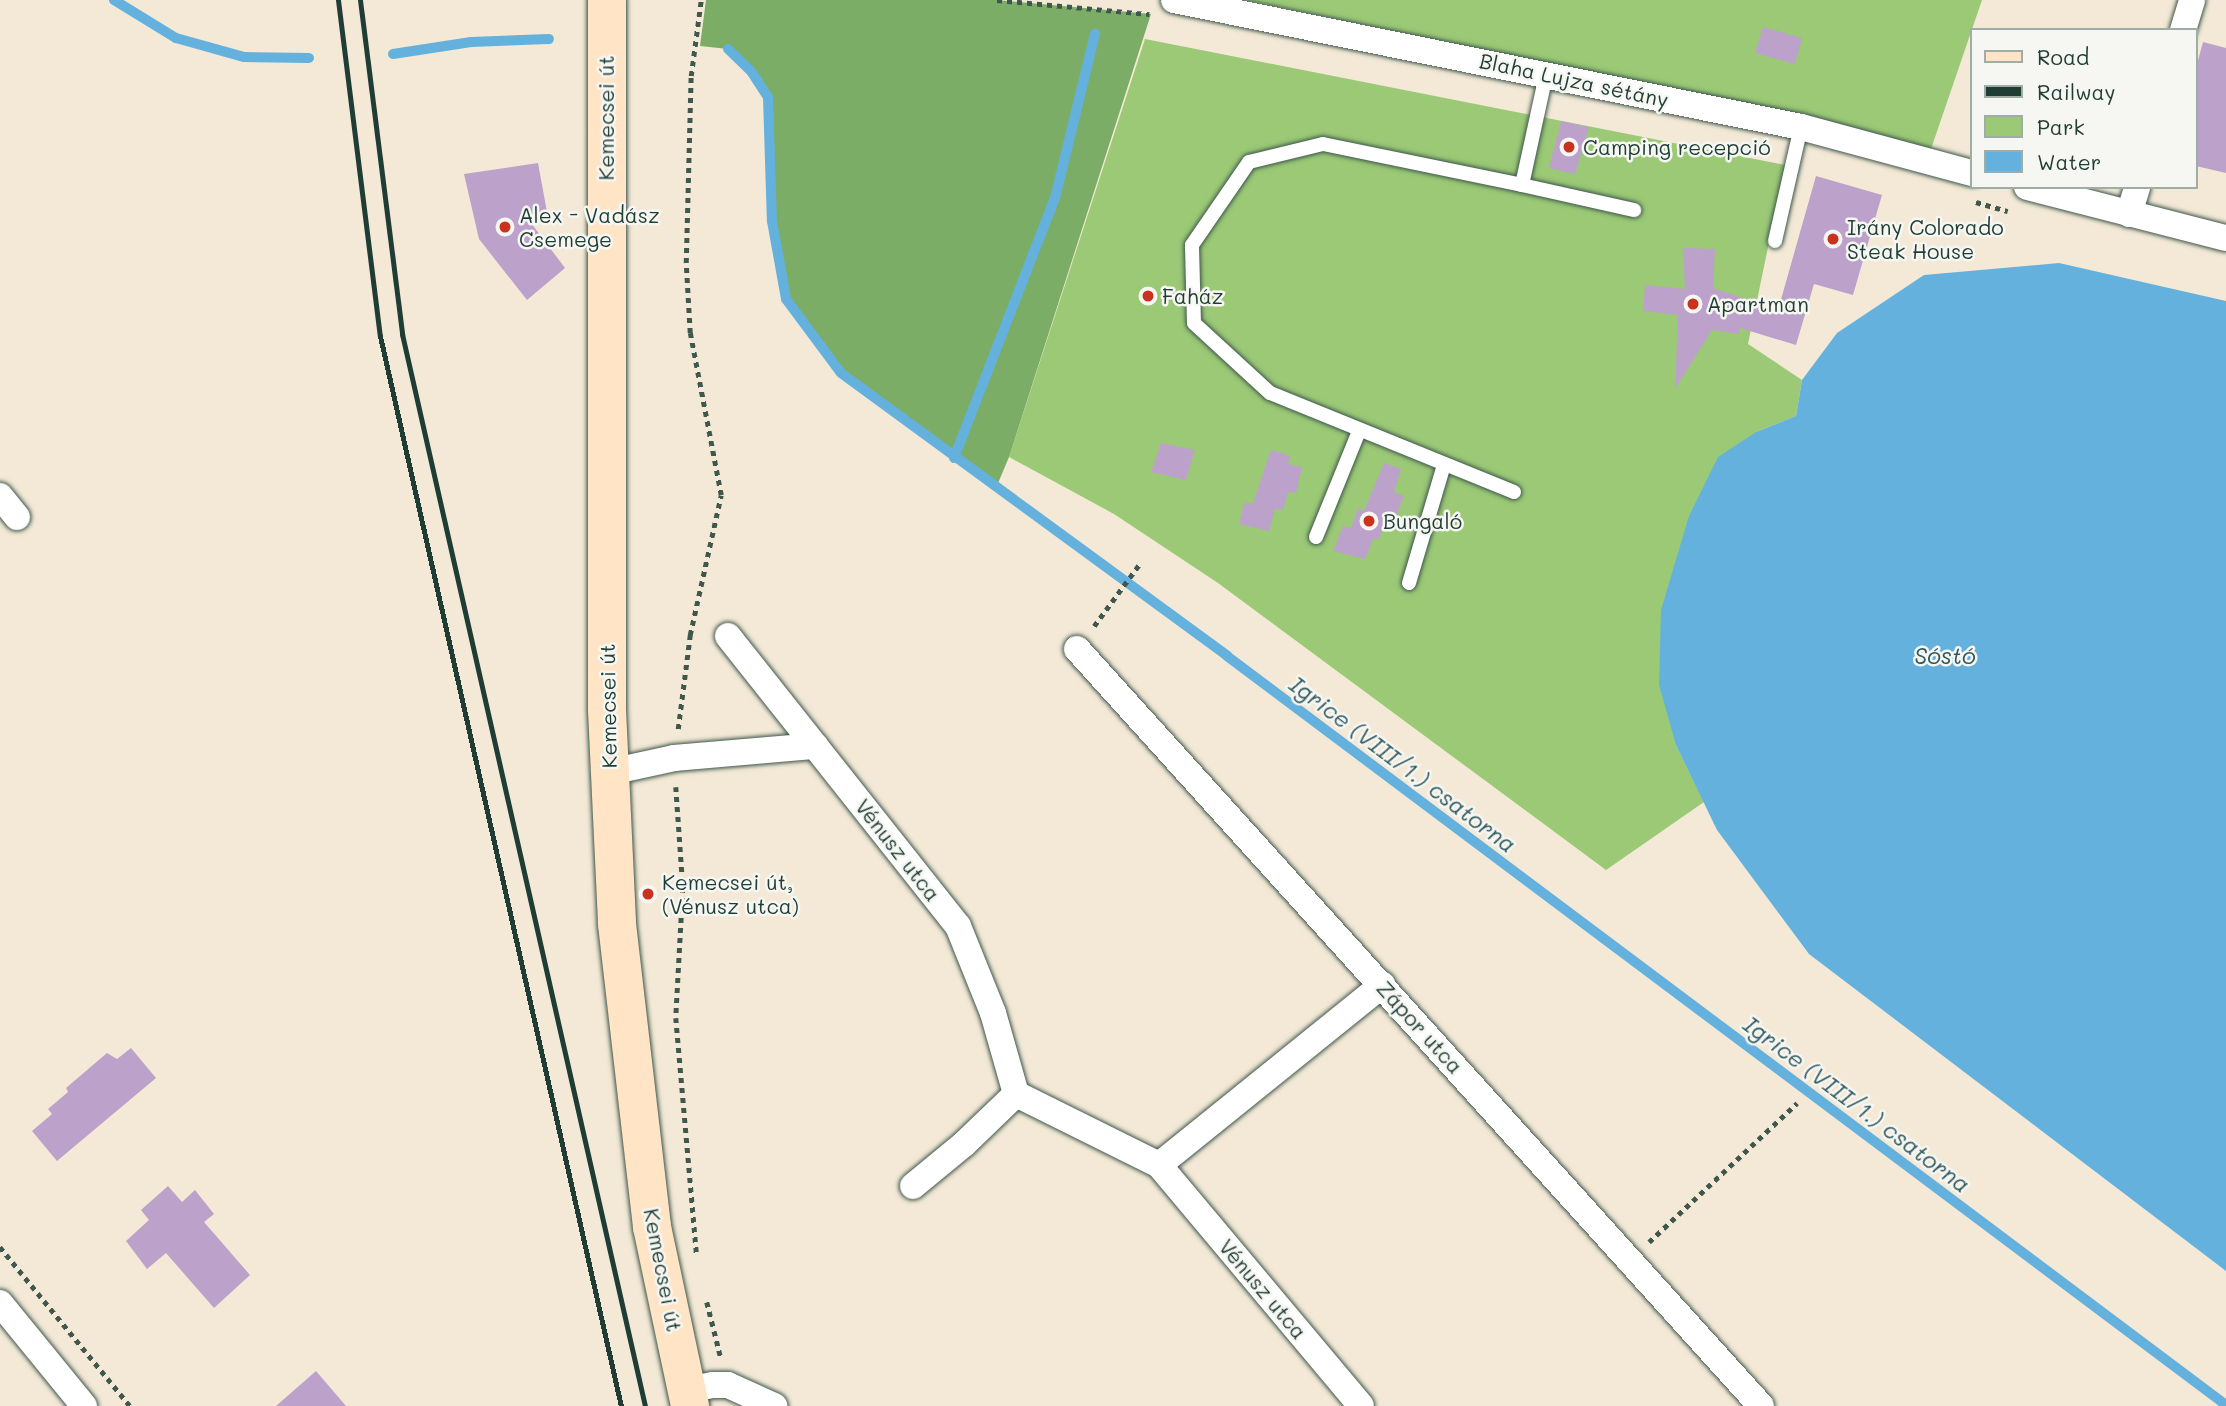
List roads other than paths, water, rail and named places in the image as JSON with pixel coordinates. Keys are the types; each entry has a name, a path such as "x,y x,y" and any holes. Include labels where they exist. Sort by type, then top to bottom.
{"main road":[{"name":"Kemecsei út","path":"607,0 605,372 610,772 617,924 652,1227 689,1398"}],"street":[{"name":"Blaha Lujza sétány","path":"1174,0 1801,127 1970,172"},
{"path":"2184,28 2192,0"},
{"path":"2042,189 2064,192 2129,214 2226,238"},
{"path":"2129,214 2136,189"},
{"path":"0,496 17,517"},
{"name":"Vénusz utca","path":"728,636 958,926 993,1013 1016,1094 1159,1165 1361,1406"},
{"name":"Zápor utca","path":"1077,649 1761,1406"},
{"path":"610,772 674,758 815,746"},
{"path":"1159,1165 1382,985"},
{"path":"913,1186 964,1144 1016,1094"},
{"path":"0,1303 84,1406"},
{"path":"689,1398 728,1385 774,1406"}],"lane":[{"path":"1522,185 1546,75"},
{"path":"1776,241 1801,127"},
{"path":"1514,492 1444,466 1270,393 1194,323 1192,245 1249,162 1323,144 1634,210"},
{"path":"1317,537 1359,430"},
{"path":"1409,583 1444,466"}],"water":[{"name":"Sóstó","path":"2059,263 2226,301 2226,1271 1809,954 1717,830 1676,745 1659,685 1661,610 1689,516 1718,457 1756,432 1796,416 1802,380 1837,333 1924,275"}],"waterway":[{"name":"Igrice (VIII/1.) csatorna","path":"114,0 176,38 244,57 309,58"},
{"path":"954,458 1055,198 1095,34"},
{"name":"Igrice (VIII/1.) csatorna","path":"393,54 471,42 549,39"},
{"name":"Igrice (VIII/1.) csatorna","path":"728,49 751,71 768,97 772,221 786,299 841,373 1227,656 2226,1405"}],"railway":[{"path":"338,0 380,336 621,1406"},
{"path":"360,0 402,334 645,1406"}],"place":[{"name":"Camping recepció","path":"1569,147"},
{"name":"Alex - Vadász Csemege","path":"505,227"},
{"name":"Irány Colorado Steak House","path":"1833,239"},
{"name":"Faház","path":"1148,296"},
{"name":"Apartman","path":"1693,304"},
{"name":"Bungaló","path":"1369,521"},
{"name":"Kemecsei út, (Vénusz utca)","path":"648,894"}]}
